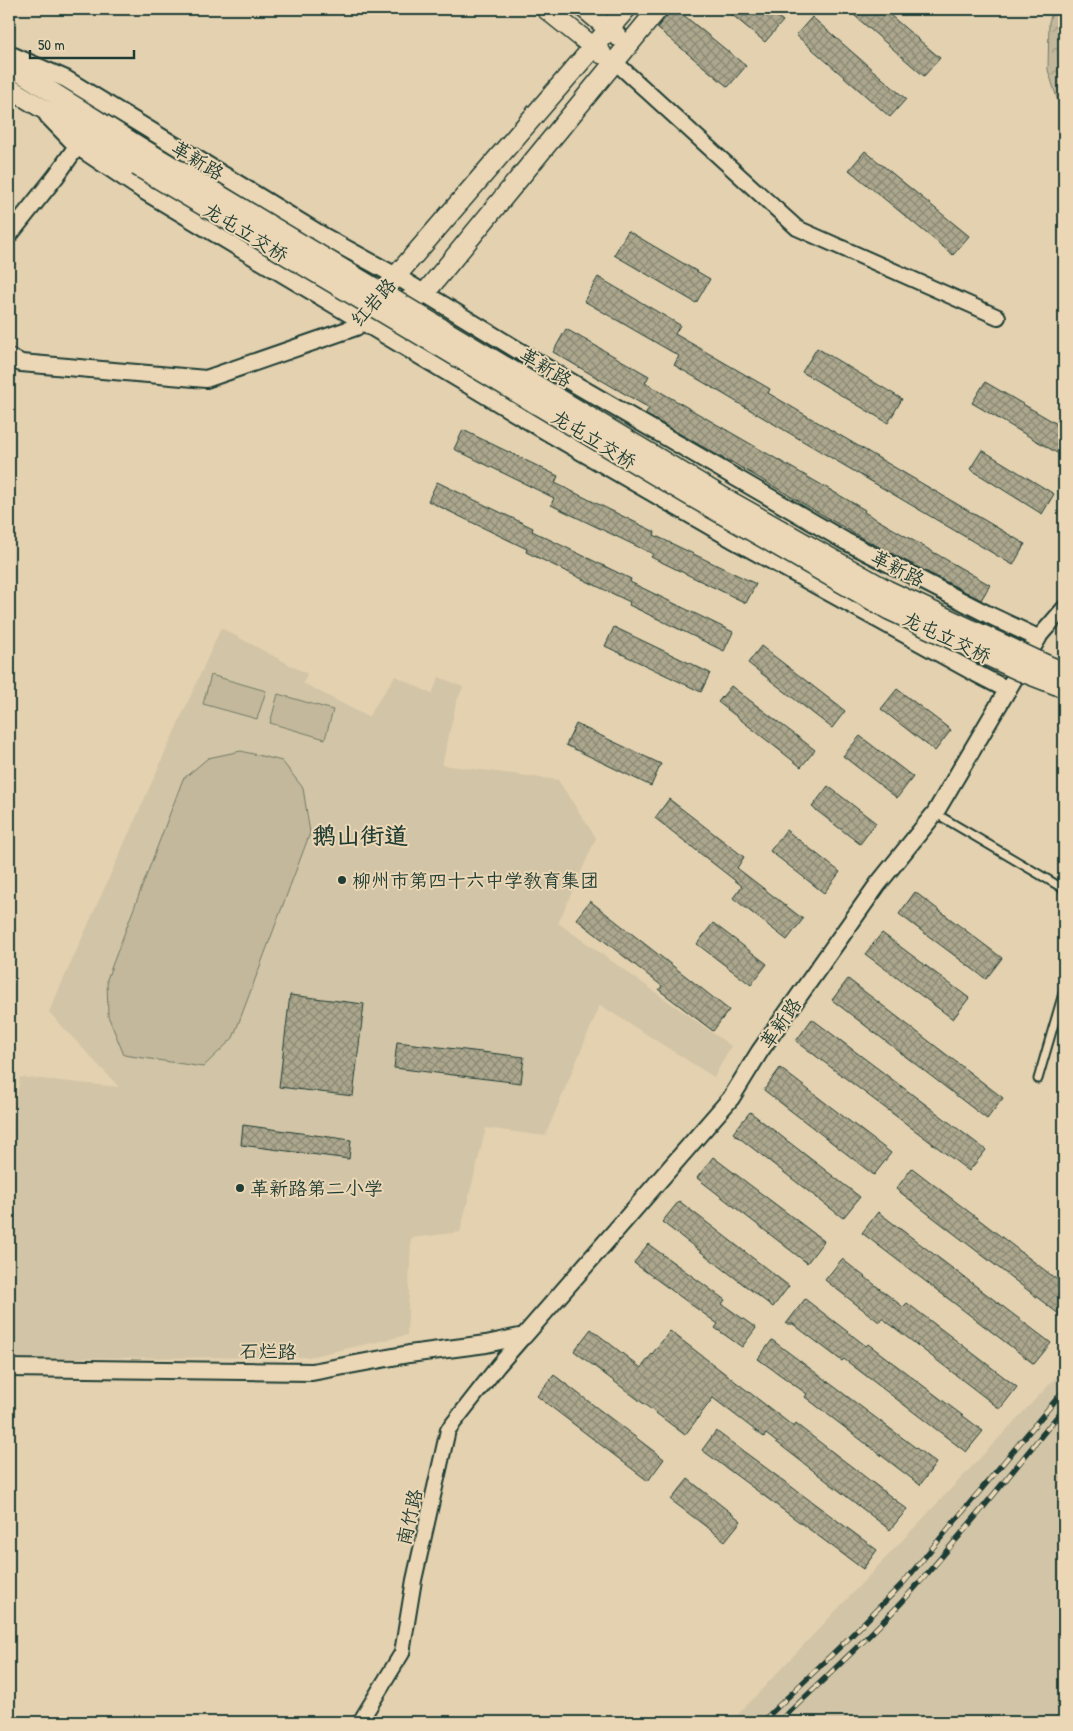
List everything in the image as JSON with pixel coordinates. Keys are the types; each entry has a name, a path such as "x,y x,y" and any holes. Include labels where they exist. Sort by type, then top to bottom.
{"main road":[{"path":"546,9 593,48 614,61"},
{"path":"585,9 628,45"},
{"name":"红岩路","path":"362,320 396,276 626,9"},
{"path":"362,320 425,293 658,9"},
{"name":"革新路","path":"9,65 141,159"},
{"path":"9,88 38,106 81,140 141,159"},
{"name":"龙屯立交桥","path":"141,159 879,586 1064,672"},
{"name":"龙屯立交桥","path":"141,159 670,484 880,605 1020,671 1064,688"}],"street":[{"name":"革新路","path":"9,54 66,79 325,237 396,276 547,368 845,541 1038,638 935,813 867,900 760,1051 731,1098 524,1336"},
{"path":"614,61 797,228 998,317"},
{"path":"9,234 56,176 81,140 144,191 547,432 734,540 1008,690"},
{"name":"红岩路","path":"9,357 21,363 206,379 356,327 362,320"},
{"path":"1038,638 1064,608"},
{"name":"石烂路","path":"9,1368 312,1372 409,1354 486,1344 524,1336"},
{"name":"南竹路","path":"360,1722 402,1653 414,1580 448,1430 524,1336"}],"lane":[{"path":"935,813 1064,889"},
{"path":"1038,1079 1064,990"}],"shaded area":[{"name":"柳州市第四十六中学教育集团","path":"221,628 307,674 303,683 368,717 395,676 432,694 439,677 463,687 456,703 442,765 558,780 596,838 558,923 731,1046 714,1077 600,1005 545,1136 486,1128 460,1232 411,1238 407,1335 308,1357 9,1358 9,1144 20,1077 119,1087 49,1012"},
{"path":"1064,1369 1064,1722 731,1722 898,1545"}],"green space":[{"path":"1053,9 1064,9 1064,120 1048,70 1049,22"},
{"path":"211,675 266,691 257,719 203,704"},
{"path":"278,694 333,710 325,739 270,723"},
{"path":"241,751 282,761 303,788 310,833 233,1038 203,1067 124,1055 108,1016 107,979 183,779 208,758"}],"building":[{"path":"670,9 676,9 746,66 728,87 657,28"},
{"path":"725,9 768,9 783,21 765,42"},
{"path":"847,9 883,9 940,58 924,76"},
{"path":"812,17 906,99 890,117 796,35"},
{"path":"865,151 969,236 953,255 849,170"},
{"path":"628,231 710,279 696,303 614,255"},
{"path":"598,277 680,325 675,334 770,389 768,393 1025,544 1013,565 674,365 679,356 584,301"},
{"path":"566,329 649,376 645,383 865,510 864,512 990,585 981,600 862,538 645,414 649,408 553,352"},
{"path":"817,348 902,399 888,423 802,372"},
{"path":"985,382 1064,428 1064,457 972,403"},
{"path":"463,430 558,476 555,483 655,532 654,535 756,584 746,603 651,557 653,554 551,505 554,498 454,449"},
{"path":"982,450 1054,494 1042,514 970,469"},
{"path":"437,482 533,528 532,531 631,579 630,582 733,632 724,651 629,605 630,602 526,552 527,549 428,501"},
{"path":"614,627 710,673 701,692 605,646"},
{"path":"761,646 845,711 832,728 748,663"},
{"path":"731,686 815,750 801,767 718,702"},
{"path":"897,689 951,730 935,751 881,709"},
{"path":"576,724 661,764 651,786 566,745"},
{"path":"860,736 913,777 897,798 843,756"},
{"path":"828,786 876,823 860,844 812,807"},
{"path":"669,799 744,857 737,868 803,919 787,940 733,898 742,886 655,818"},
{"path":"786,830 840,872 824,893 770,851"},
{"path":"915,892 1002,958 986,979 899,914"},
{"path":"590,901 729,1010 713,1031 659,990 662,986 576,919"},
{"path":"713,923 767,964 751,985 697,944"},
{"path":"882,933 969,998 953,1019 865,954"},
{"path":"848,979 1003,1098 987,1119 832,1000"},
{"path":"290,995 364,1004 353,1096 279,1087"},
{"path":"812,1019 986,1150 969,1171 796,1041"},
{"path":"397,1042 524,1057 521,1083 394,1068"},
{"path":"780,1068 891,1153 874,1175 764,1090"},
{"path":"750,1112 860,1197 843,1218 733,1133"},
{"path":"243,1125 351,1140 349,1159 241,1145"},
{"path":"713,1157 824,1241 807,1263 697,1178"},
{"path":"912,1168 1064,1285 1064,1318 896,1189"},
{"path":"679,1201 789,1286 773,1307 662,1222"},
{"path":"878,1212 1051,1343 1034,1364 862,1233"},
{"path":"648,1244 725,1300 722,1304 756,1328 742,1347 715,1328 718,1324 634,1263"},
{"path":"842,1259 903,1307 907,1303 1017,1387 1000,1409 882,1318 879,1322 825,1280"},
{"path":"805,1299 983,1431 966,1452 844,1359 842,1361 793,1324 786,1324"},
{"path":"591,1329 641,1368 670,1331 794,1427 796,1424 907,1509 890,1530 766,1434 764,1437 713,1398 685,1435 574,1351"},
{"path":"772,1340 936,1463 920,1485 805,1397 807,1394 758,1359"},
{"path":"554,1375 664,1459 648,1481 537,1396"},
{"path":"716,1431 877,1550 863,1569 702,1450"},
{"path":"688,1479 741,1521 725,1541 671,1500"}],"railway":[{"path":"762,1722 904,1582 1064,1390"},
{"path":"779,1722 856,1648 922,1580 1064,1408"}],"place":[{"name":"柳州市第四十六中学教育集团","path":"342,880"},
{"name":"革新路第二小学","path":"240,1188"}],"district":[{"name":"鹅山街道","path":"360,835"}]}
